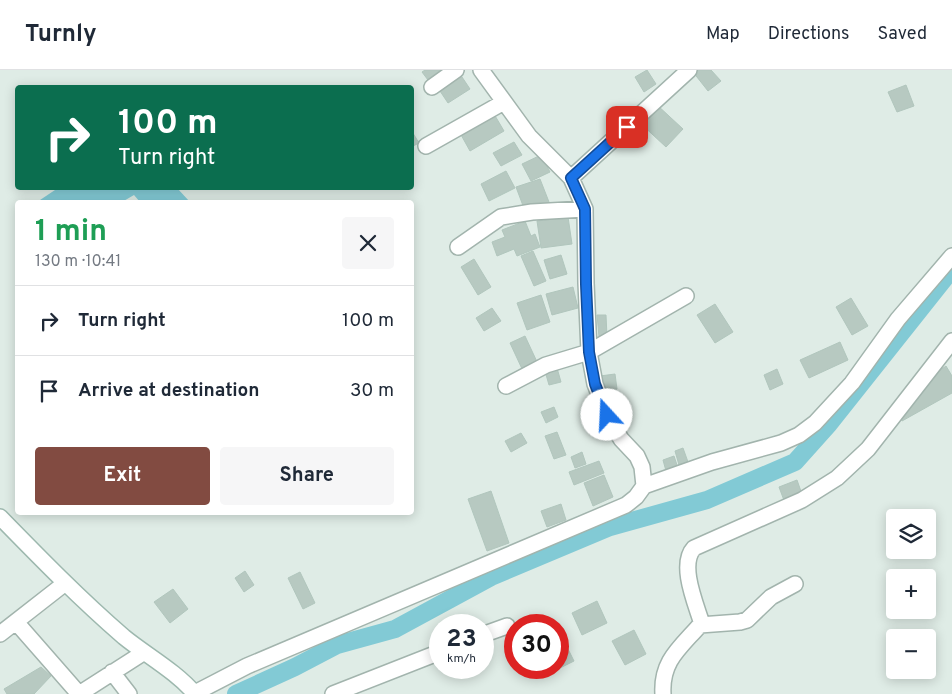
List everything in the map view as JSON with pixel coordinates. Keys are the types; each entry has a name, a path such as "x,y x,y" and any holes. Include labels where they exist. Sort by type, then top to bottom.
{"street":[{"path":"432,87 456,70"},
{"path":"481,70 530,136 571,178 585,209 589,352 595,384 607,415 621,439 637,456 642,467 644,486"},
{"path":"571,178 689,70"},
{"path":"426,146 504,102"},
{"path":"458,247 501,216 585,209"},
{"path":"2,522 64,584 143,653 182,681 194,694 248,666 626,505 636,497 644,486 798,435 815,423 852,382 898,319 952,256"},
{"path":"506,386 546,365 589,352 686,296"},
{"path":"663,694 664,670 700,625 701,621 691,589 688,562 690,552 694,548 802,500 844,472 868,449 952,341"},
{"path":"0,634 64,584"},
{"path":"700,625 747,620 771,597 795,584"},
{"path":"16,622 79,694 143,653"},
{"path":"334,694 429,656"},
{"path":"112,672 129,694"}],"water":[{"path":"55,190 179,190 188,200 138,200 134,195 125,200 40,200"}],"building":[{"path":"425,70 451,70 431,84 422,72"},
{"path":"647,70 656,84 644,92 635,77"},
{"path":"695,70 711,70 721,81 708,91 693,72"},
{"path":"460,74 470,89 448,103 438,88"},
{"path":"906,85 914,106 897,112 888,92"},
{"path":"656,104 683,129 666,147 639,122"},
{"path":"494,114 504,131 470,151 460,133"},
{"path":"414,135 419,143 414,146"},
{"path":"514,142 522,155 501,166 493,153"},
{"path":"541,155 550,172 531,181 522,164"},
{"path":"506,171 515,188 489,201 481,184"},
{"path":"540,179 549,202 525,211 516,187"},
{"path":"568,217 572,244 541,248 537,221"},
{"path":"525,221 531,236 535,234 540,247 517,256 514,249 497,256 492,242 505,237 502,230"},
{"path":"533,251 546,281 534,286 521,256"},
{"path":"561,255 567,274 550,279 544,260"},
{"path":"474,259 491,287 478,295 461,267"},
{"path":"573,287 578,308 552,315 546,294"},
{"path":"541,295 550,322 527,330 517,303"},
{"path":"851,298 868,326 852,335 836,307"},
{"path":"715,304 733,332 715,343 697,315"},
{"path":"492,308 501,321 484,331 476,318"},
{"path":"597,315 606,315 607,337 599,337"},
{"path":"525,336 538,364 523,371 510,343"},
{"path":"840,342 848,360 809,378 800,360"},
{"path":"946,366 952,376 952,393 902,421 899,413 923,382"},
{"path":"557,368 561,382 549,385 545,371"},
{"path":"777,369 783,384 770,390 764,375"},
{"path":"615,374 617,389 603,391 600,376"},
{"path":"554,407 558,417 546,423 541,412"},
{"path":"557,432 566,455 554,459 545,436"},
{"path":"521,433 527,443 511,452 505,441"},
{"path":"683,448 688,462 679,465 675,451"},
{"path":"582,452 586,464 575,468 571,457"},
{"path":"674,456 678,468 666,471 663,460"},
{"path":"599,461 604,473 574,485 569,472"},
{"path":"604,475 613,497 593,506 584,483"},
{"path":"797,480 803,497 785,503 779,487"},
{"path":"491,491 509,543 487,551 468,499"},
{"path":"561,504 566,520 547,527 541,511"},
{"path":"245,571 254,585 244,592 235,578"},
{"path":"300,572 315,603 303,609 288,578"},
{"path":"173,589 188,609 170,623 154,602"},
{"path":"597,601 607,623 582,635 572,613"},
{"path":"634,630 646,654 625,665 612,641"},
{"path":"569,651 574,661 569,664"},
{"path":"41,667 51,676 34,694 7,694 4,689"}],"waterway":[{"path":"236,694 337,645 395,629 491,577 610,527 707,500 795,462 829,424 952,269"}],"route":[{"path":"607,415 595,384 589,352 585,209 571,178 627,127"}]}
